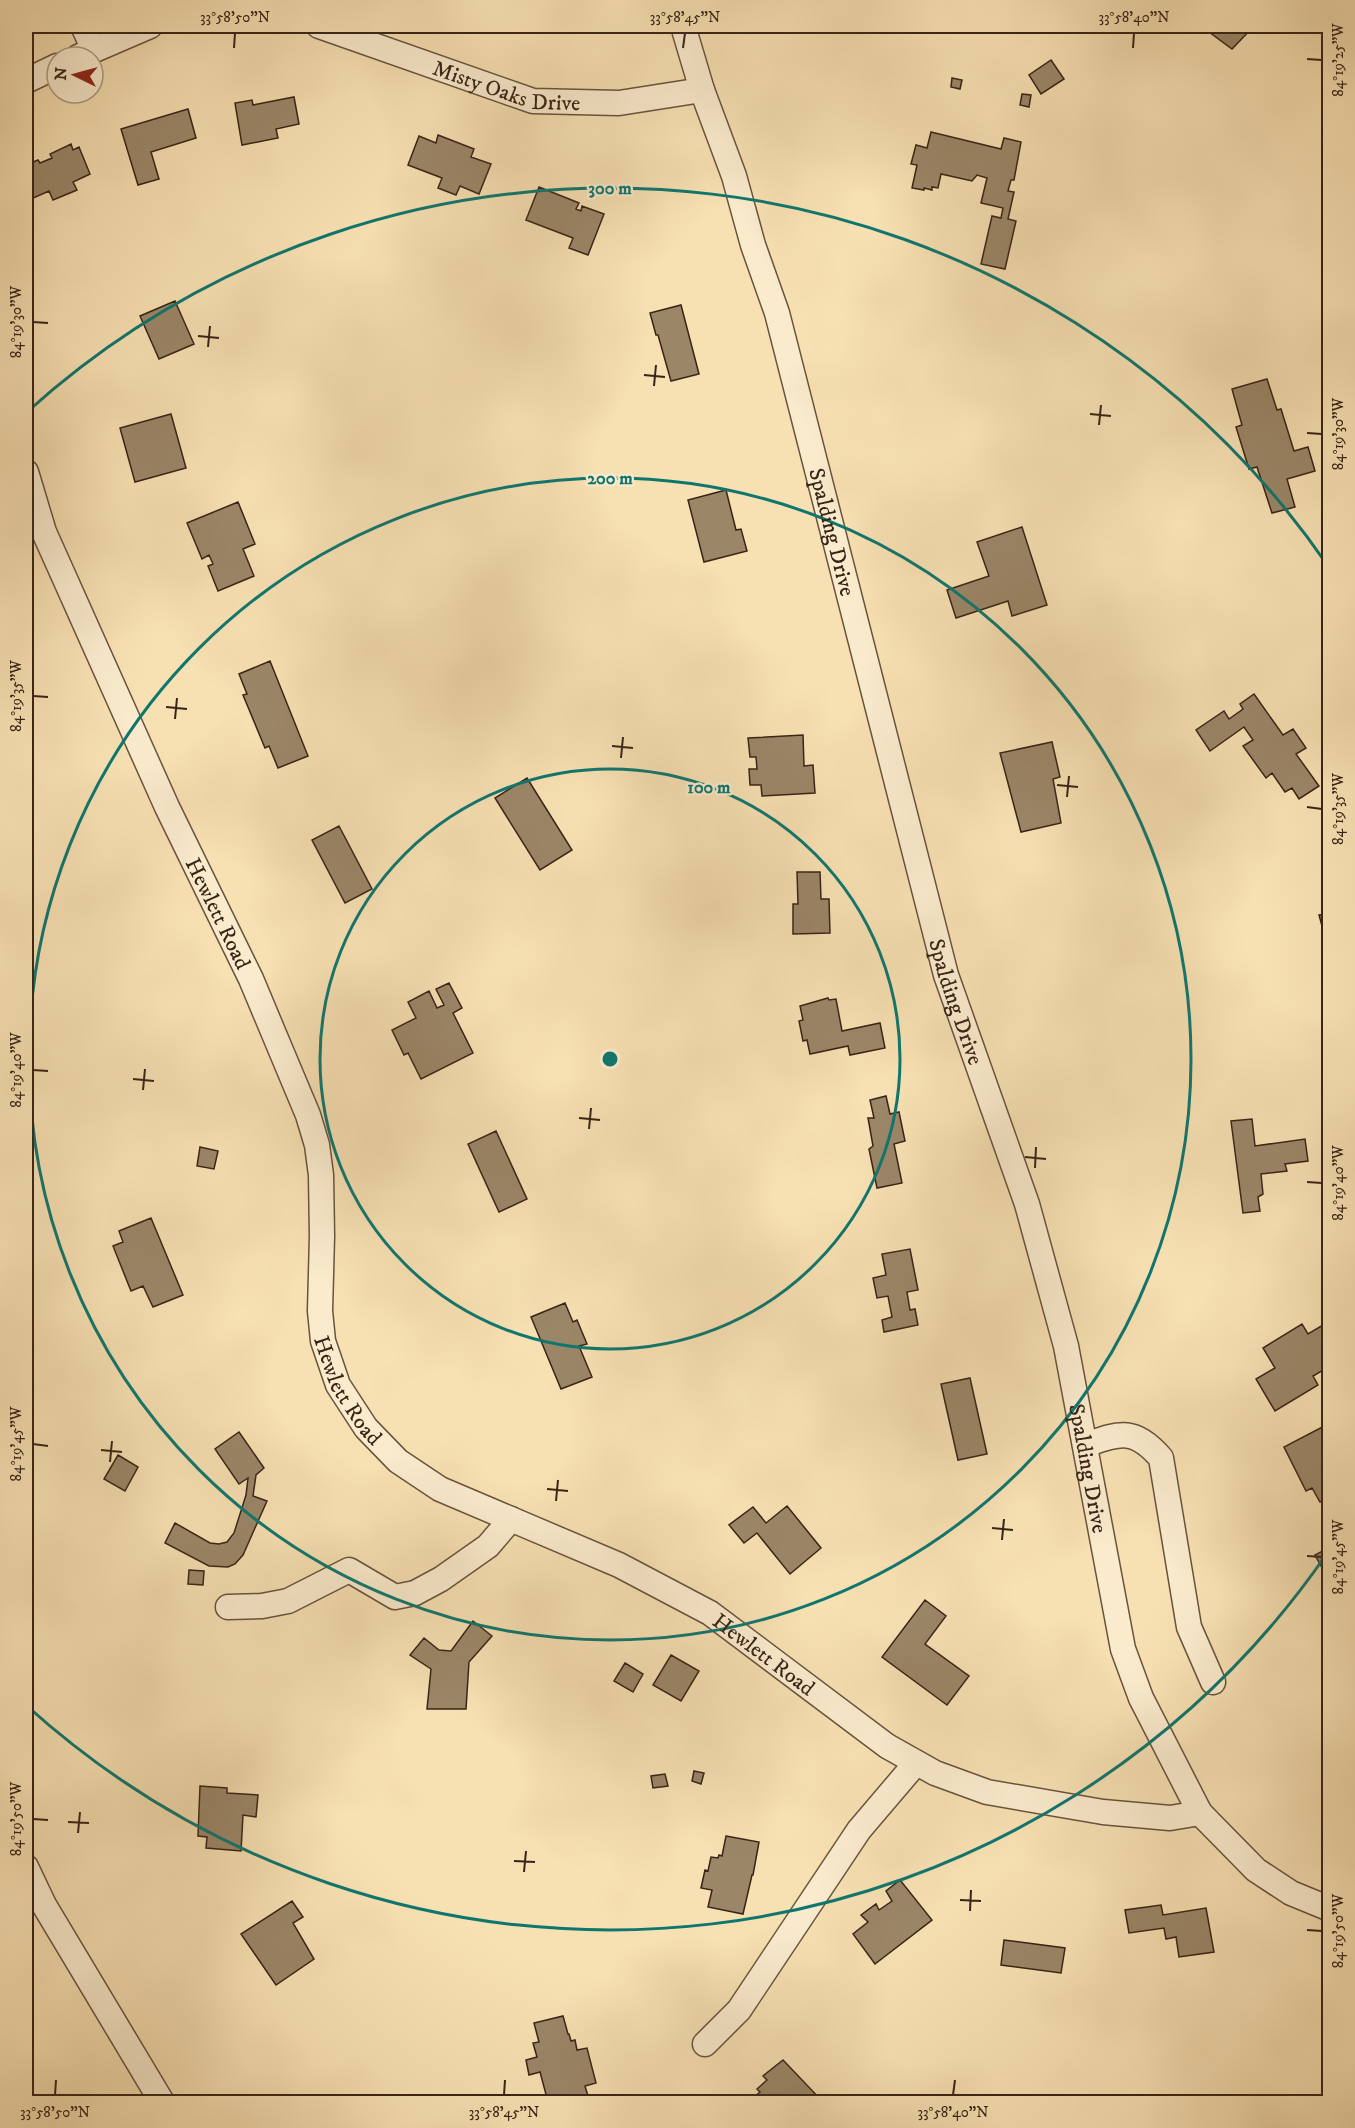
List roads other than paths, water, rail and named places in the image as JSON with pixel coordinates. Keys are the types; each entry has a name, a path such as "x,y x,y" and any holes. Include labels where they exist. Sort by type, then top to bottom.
{"street":[{"path":"83,26 85,45"},
{"path":"105,45 150,26"},
{"name":"Misty Oaks Drive","path":"319,26 533,101 618,103 702,90"},
{"name":"Spalding Drive","path":"683,26 702,90 734,176 753,245 777,313 946,975 1027,1204 1066,1346 1123,1649 1141,1698 1200,1813 1256,1870 1291,1893 1329,1909"},
{"path":"26,81 45,72"},
{"name":"Hewlett Road","path":"26,472 31,495 49,543 167,807 251,979 308,1115 317,1145 321,1175 320,1311 323,1341 338,1385 366,1428 398,1461 440,1489 619,1565 710,1613 887,1746 935,1773 987,1792 1083,1809 1170,1818 1200,1813"},
{"path":"1085,1445 1124,1434 1148,1443 1161,1458 1189,1627 1213,1682"},
{"path":"228,1607 262,1606 288,1601 348,1570 395,1597 415,1593 441,1579 488,1546 510,1519"},
{"path":"705,2044 739,2010 860,1830 916,1763"},
{"path":"26,1867 44,1905 162,2103"}]}
